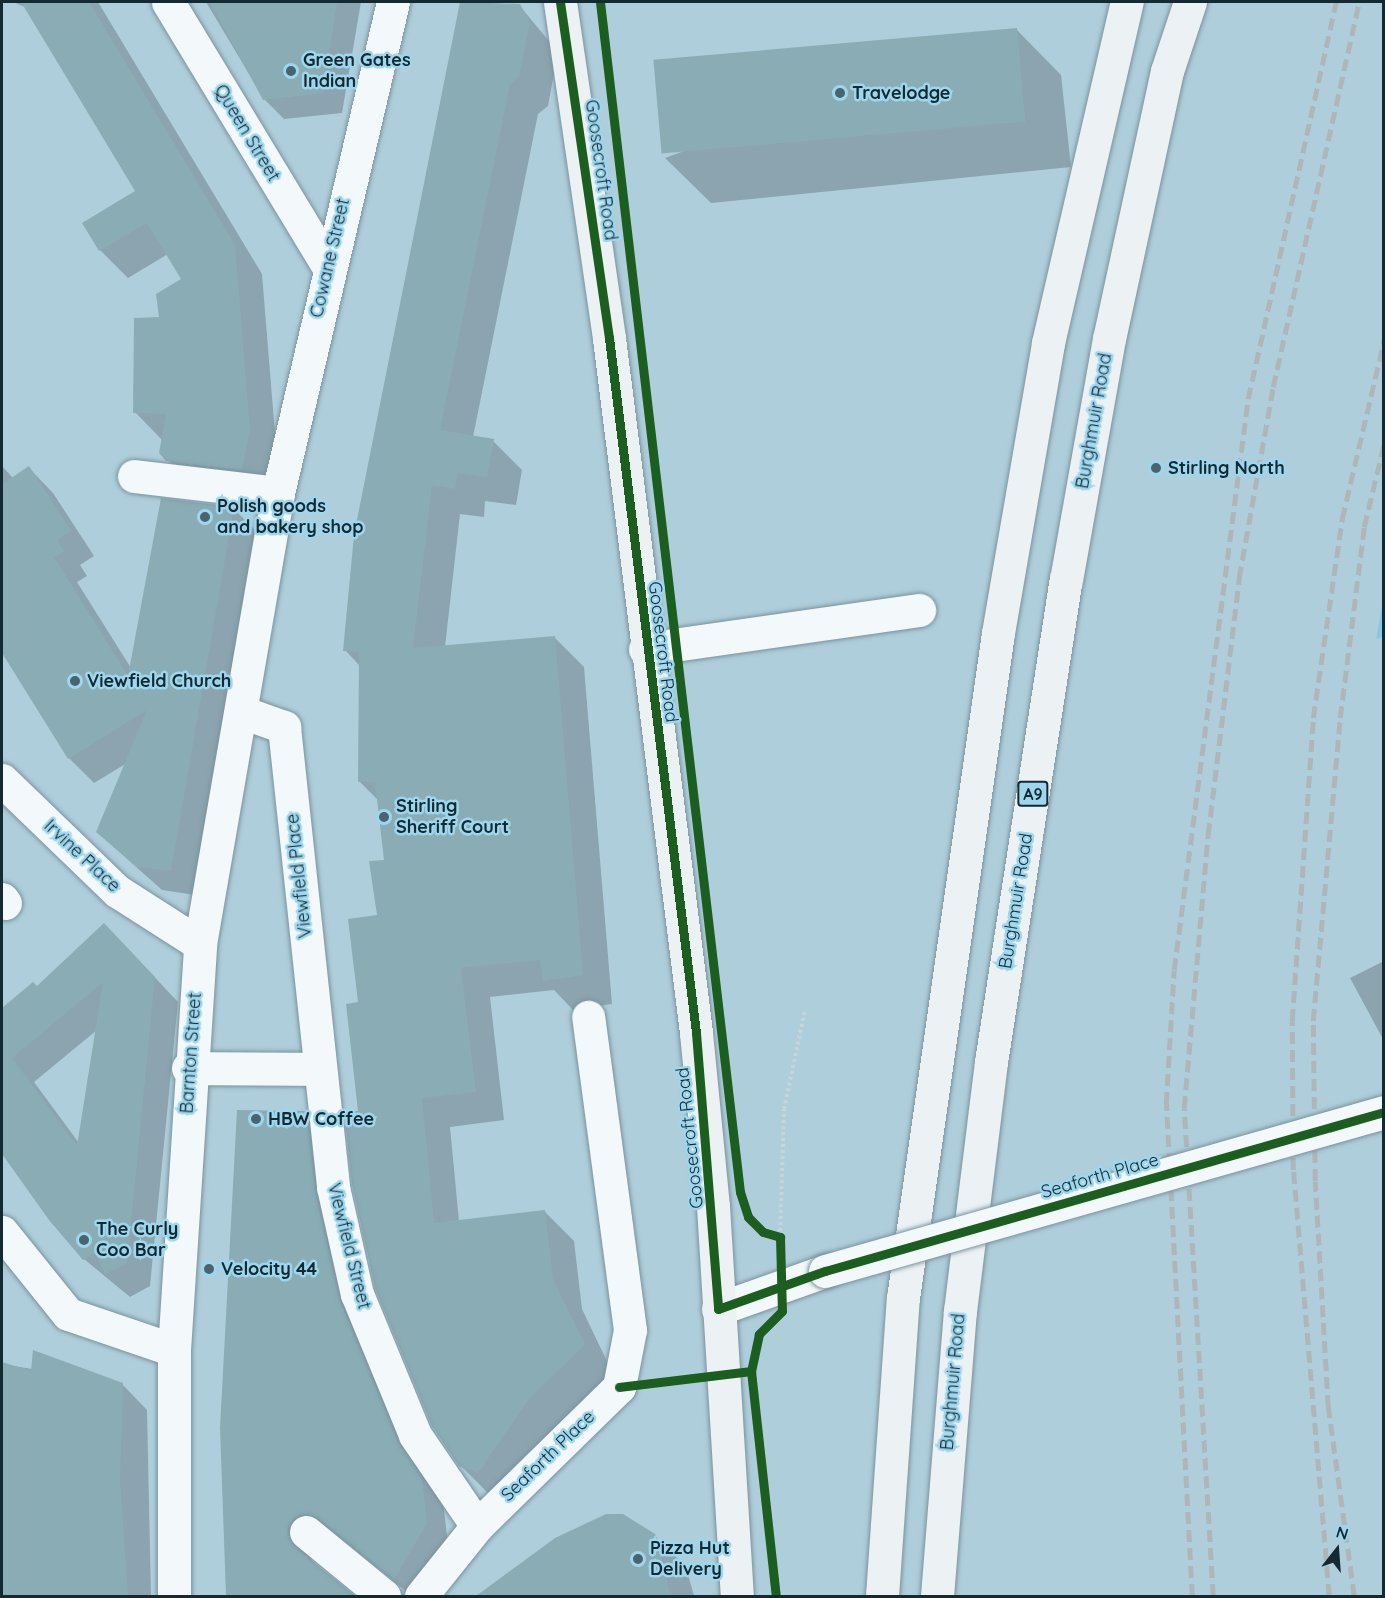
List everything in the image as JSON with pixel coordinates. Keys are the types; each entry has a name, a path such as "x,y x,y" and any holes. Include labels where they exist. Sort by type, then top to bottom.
{"main road":[{"name":"Goosecroft Road","path":"560,2 609,338 645,649 696,1033 718,1309 736,1596"},
{"path":"882,1596 903,1298 996,645 1048,343 1127,2"},
{"name":"Burghmuir Road","path":"937,1596 960,1311 988,1086 1062,603 1109,339 1167,71 1190,2"}],"street":[{"name":"Queen Street","path":"168,2 327,266"},
{"name":"Cowane Street","path":"275,504 327,266 393,2"},
{"path":"134,476 275,504"},
{"name":"Barnton Street","path":"174,1596 174,1350 188,1068 200,944 242,712 275,504"},
{"path":"645,649 919,610"},
{"name":"Viewfield Place","path":"242,712 284,727 318,1069"},
{"name":"Irvine Place","path":"2,780 117,891 200,944"},
{"name":"Seaforth Place","path":"421,1596 477,1526 619,1387 630,1330 588,1017"},
{"path":"188,1068 318,1069"},
{"name":"Viewfield Street","path":"318,1069 333,1186 357,1294 415,1435 477,1526"},
{"name":"Seaforth Place","path":"718,1309 825,1271 1383,1112"},
{"path":"2,1232 68,1314 174,1350"},
{"path":"306,1532 384,1596"}],"path":[{"path":"781,1288 780,1237 784,1109 805,1010"},
{"path":"763,1232 780,1237"}],"shaded area":[{"path":"1383,600 1383,637 1376,639"}],"building":[{"path":"21,2 89,2 235,245 250,429 242,470 166,461 159,453 166,414 133,413 134,318 159,317 156,294 181,279 147,223 99,251 82,223 135,191"},
{"path":"210,2 337,2 323,93 263,100"},
{"path":"460,2 520,4 530,22 519,77 510,84 440,430 494,439 487,477 457,473 455,489 432,485 413,648 555,636 583,975 543,981 540,960 461,968 476,1092 422,1098 434,1223 545,1210 553,1279 585,1344 529,1399 478,1473 459,1466 432,1426 375,1288 352,1184 344,1111 358,1111 346,1004 358,1002 348,919 377,915 369,861 384,860 375,782 358,782 359,652 343,651 354,535"},
{"name":"Travelodge","path":"1017,28 1025,122 662,153 653,60"},
{"path":"29,466 71,531 57,540 64,551 54,557 128,676 161,498 234,507 171,871 137,867 96,832 147,710 68,759 2,653 2,484"},
{"path":"104,923 155,977 127,1263 105,1274 95,1253 83,1260 49,1220 2,1154 2,1008 33,982 37,986","holes":["103,982 77,1146 12,1058"]},
{"path":"237,1110 306,1111 315,1191 339,1298 398,1442 422,1478 427,1523 394,1580 317,1517 300,1514 291,1521 287,1530 294,1546 355,1596 226,1596 220,1428"},
{"path":"33,1350 123,1383 120,1481 128,1596 2,1596 2,1362 31,1371"},
{"path":"606,1514 623,1514 655,1534 671,1596 476,1596 555,1538"}],"railway":[{"path":"1192,1596 1166,1104 1174,970 1248,399 1336,2"},
{"path":"1213,1596 1184,1108 1208,835 1239,578 1273,387 1359,2"},
{"path":"1329,1596 1293,1170 1292,1021 1313,718 1342,519 1384,340"},
{"path":"1354,1596 1328,1407 1315,1181 1313,1021 1340,718 1364,527 1384,444"}],"cycle path":[{"path":"560,2 609,338 696,1033 718,1309 825,1271 1384,1112"},
{"path":"600,2 740,1192 748,1217 763,1232 780,1237 782,1311 759,1334 751,1371 776,1596"},
{"path":"619,1387 751,1371"}],"place":[{"name":"Green Gates Indian","path":"291,71"},
{"name":"Travelodge","path":"840,93"},
{"name":"Stirling North","path":"1156,468"},
{"name":"Polish goods and bakery shop","path":"205,517"},
{"name":"Viewfield Church","path":"75,681"},
{"name":"Stirling Sheriff Court","path":"384,817"},
{"name":"HBW Coffee","path":"256,1119"},
{"name":"The Curly Coo Bar","path":"84,1240"},
{"name":"Velocity 44","path":"209,1269"},
{"name":"Pizza Hut Delivery","path":"638,1559"}]}
